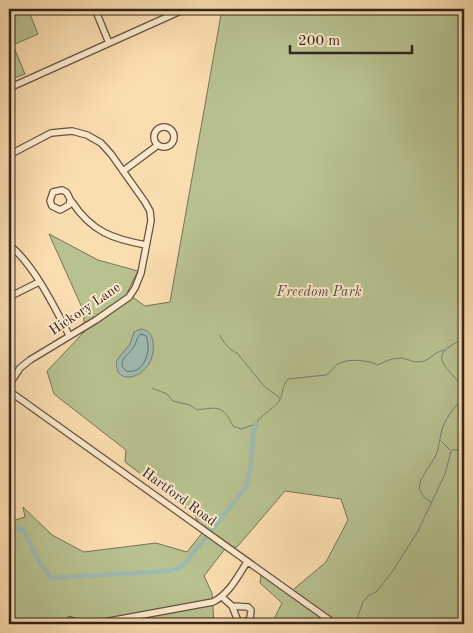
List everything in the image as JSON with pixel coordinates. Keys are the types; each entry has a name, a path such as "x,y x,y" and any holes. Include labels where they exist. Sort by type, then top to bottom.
{"street":[{"path":"95,9 109,43"},
{"path":"9,88 185,9"},
{"name":"Hickory Lane","path":"9,155 45,135 56,132 72,131 88,135 104,146 123,171 150,211 151,221 137,284 129,297 30,360 20,368 9,384"},
{"path":"123,171 158,145"},
{"path":"70,200 94,228 119,240 146,245"},
{"path":"9,245 21,256 39,282 69,335"},
{"path":"9,297 39,282"},
{"name":"Hartford Road","path":"9,391 335,624"},
{"path":"93,624 213,602 222,596 247,562"},
{"path":"222,596 232,606"},
{"path":"64,624 70,620 81,624"}],"green space":[{"path":"9,9 28,9 38,34 13,45 25,74 9,80"},
{"name":"Freedom Park","path":"222,9 464,9 464,624 457,624 448,618 443,624 281,624 273,621 282,603 260,583 261,575 288,594 326,562 348,520 341,499 285,491 237,547 225,549 204,576 212,593 214,624 9,624 9,522 25,517 23,507 52,535 84,552 156,543 187,552 202,533 195,515 125,462 126,450 54,394 47,371 84,332 84,312 49,234 98,260 138,271 127,293 145,306 170,302"}],"water":[{"path":"141,329 146,330 152,337 153,354 149,364 135,376 121,375 117,370 117,360 130,344 134,332"}],"waterway":[{"path":"220,335 229,348 237,353 264,386 280,398"},
{"path":"464,339 450,346 443,353 442,360 462,387 464,396"},
{"path":"152,388 167,394 173,401 190,405 197,410 219,409 226,414 233,426 241,429 256,424 276,404 281,398 284,385 288,379 326,375 338,364 352,360 378,365 398,358 420,362 445,350"},
{"path":"431,502 420,492 421,480 437,453 445,423 464,395"},
{"path":"9,529 23,529 38,560 51,578 169,571 180,568 246,487 251,466 253,433 256,424"},
{"path":"441,441 450,450"},
{"path":"452,450 459,450 461,454"},
{"path":"355,624 363,602 368,596 376,592 392,572 418,531 445,474 451,451"},
{"path":"461,454 464,462"}]}
